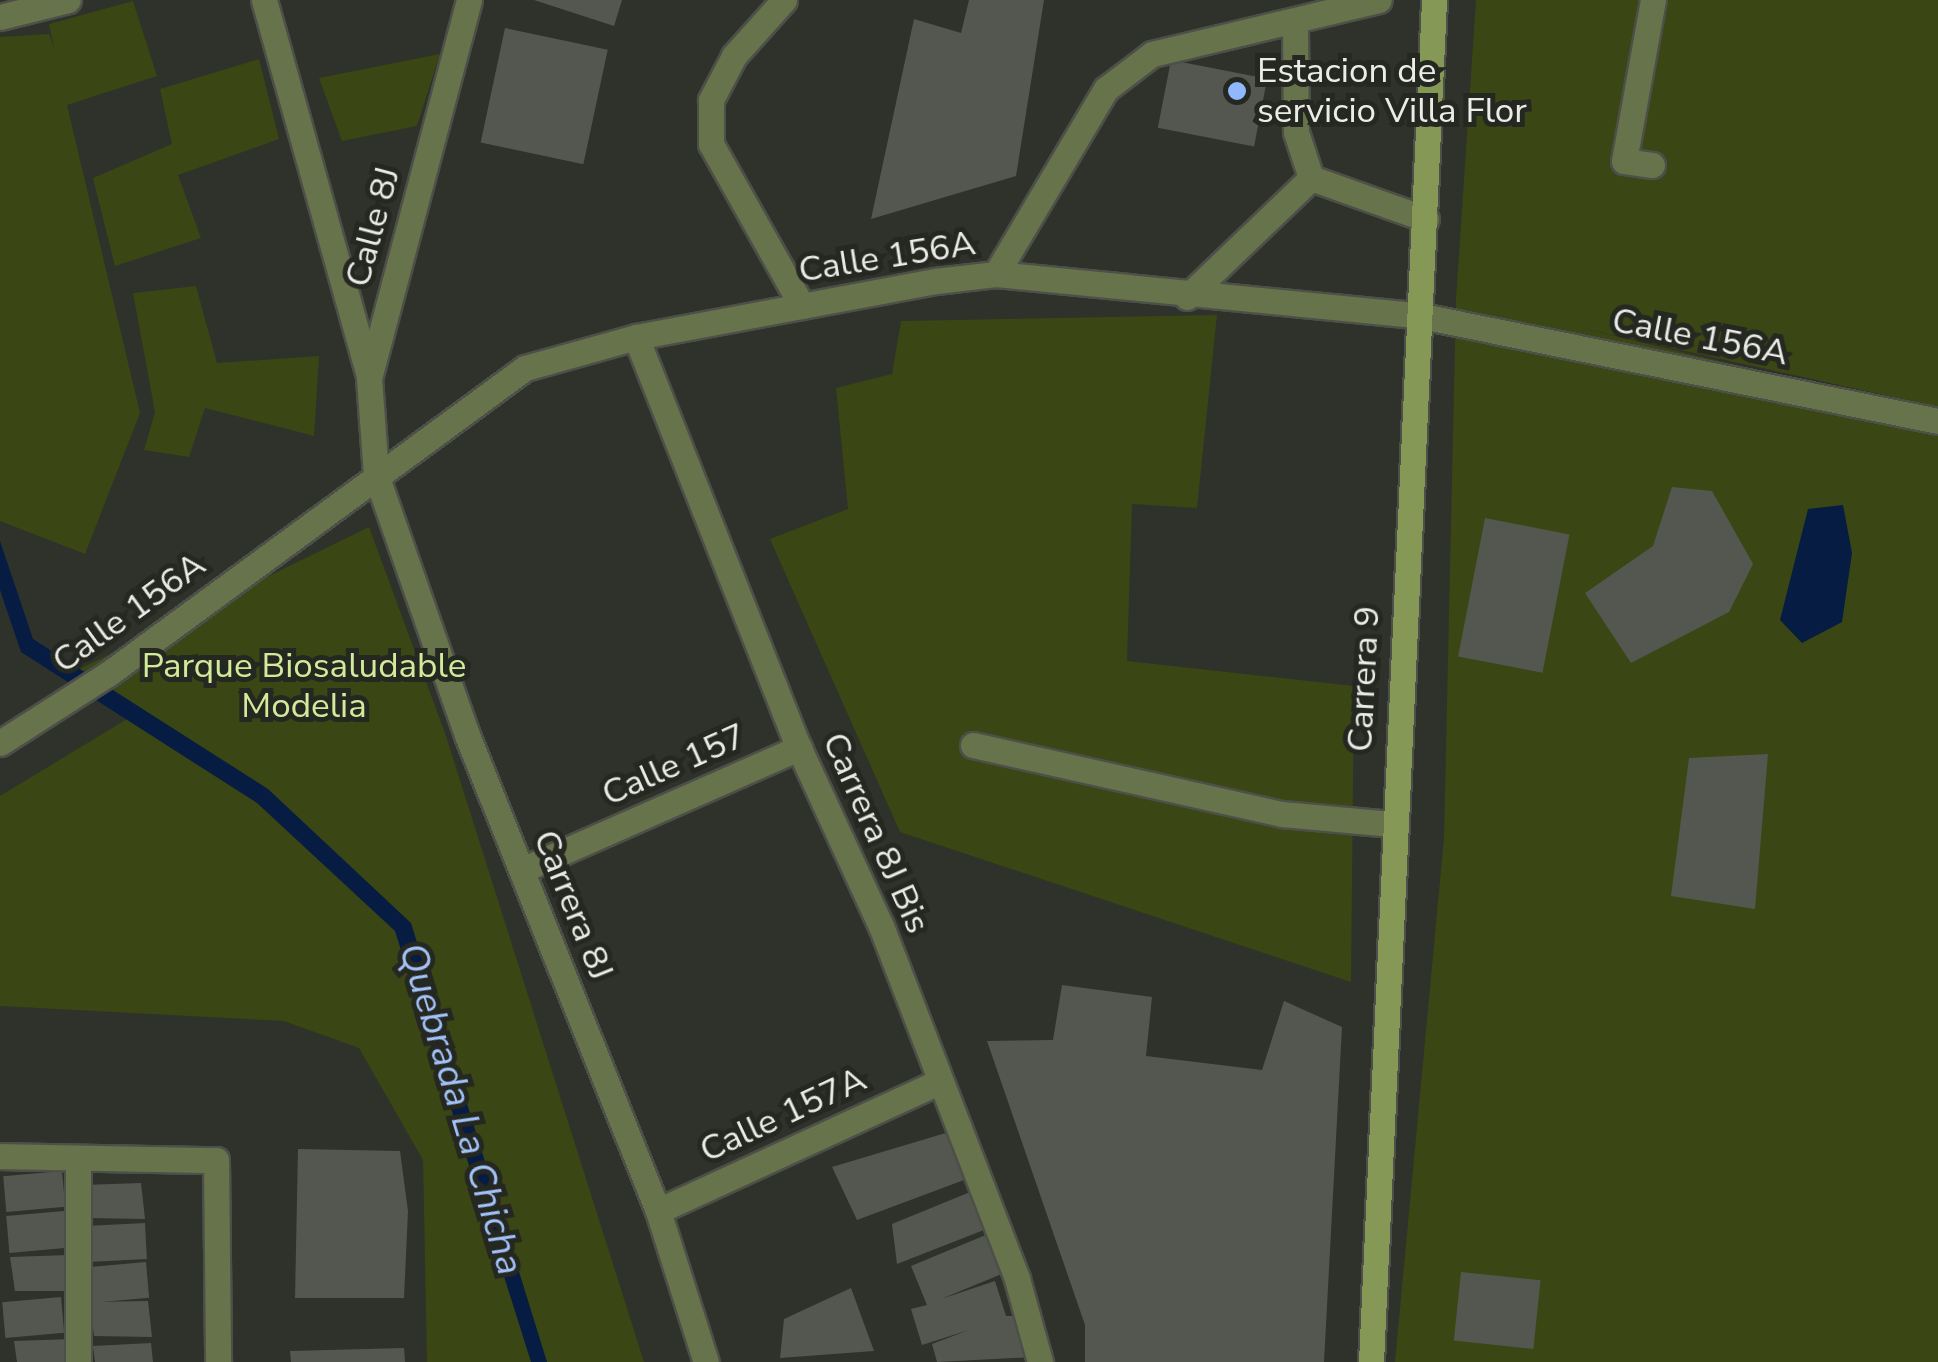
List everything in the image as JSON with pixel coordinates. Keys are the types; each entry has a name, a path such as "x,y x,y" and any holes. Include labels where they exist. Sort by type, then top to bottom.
{"street":[{"path":"0,17 68,0"},
{"path":"264,0 369,378"},
{"name":"Calle 8J","path":"376,475 369,378 469,0"},
{"path":"784,0 734,56 712,100 711,144 802,306"},
{"path":"996,274 1106,88 1152,54 1295,26 1378,0"},
{"name":"Carrera 9","path":"1371,1362 1392,824 1426,219 1434,0"},
{"path":"1652,165 1624,161 1653,0"},
{"path":"1295,26 1296,132 1311,178"},
{"path":"1311,178 1426,219"},
{"path":"1187,296 1311,178"},
{"name":"Calle 156A","path":"10,739 108,674 525,368 636,337 996,274 1418,316 1938,421"},
{"name":"Carrera 8J Bis","path":"636,337 799,748 881,926 938,1082 1017,1278 1040,1362"},
{"name":"Carrera 8J","path":"376,475 522,870 658,1211 706,1362"},
{"path":"974,745 1282,814 1392,824"},
{"name":"Calle 157","path":"522,870 799,748"},
{"name":"Calle 157A","path":"658,1211 938,1082"},
{"path":"0,1156 216,1160 218,1362"},
{"path":"78,1160 78,1362"}],"green space":[{"path":"1476,0 1938,0 1938,407 1581,328 1938,413 1938,1362 1395,1362 1444,838 1456,299"},
{"path":"133,1 157,76 67,105 140,413 85,554 0,521 0,37 49,34 54,48 49,24"},
{"path":"440,54 417,126 342,141 319,78"},
{"path":"259,59 279,139 178,175 201,238 115,266 93,178 172,144 160,89"},
{"path":"196,286 217,363 319,356 314,436 205,408 189,457 144,450 155,412 133,293"},
{"path":"1217,315 1197,508 1132,504 1127,661 1354,686 1351,982 900,832 770,539 848,509 836,388 892,374 901,321"},
{"name":"Parque Biosaludable Modelia","path":"369,527 446,736 644,1362 427,1362 423,1160 359,1048 284,1021 0,1006 0,796 132,716 71,673"}],"water":[{"path":"1843,505 1852,553 1842,622 1802,643 1780,620 1808,509"},
{"name":"Quebrada La Chicha","path":"0,541 33,639 268,789 411,923 547,1362 531,1362 395,931 257,803 21,652 0,590"}],"building":[{"path":"534,0 622,0 614,26"},
{"path":"969,0 1044,0 1016,176 871,219 914,19 961,33"},
{"path":"505,28 608,50 583,164 481,142"},
{"path":"1171,60 1267,79 1254,146 1158,128"},
{"path":"1672,487 1712,491 1753,564 1729,612 1631,663 1585,593 1653,546"},
{"path":"1485,518 1569,534 1543,673 1458,656"},
{"path":"1768,754 1755,909 1671,896 1689,758"},
{"path":"1062,985 1152,997 1146,1056 1262,1070 1284,1001 1342,1027 1324,1362 1085,1362 1085,1325 987,1041 1053,1040"},
{"path":"949,1132 972,1177 857,1220 832,1167"},
{"path":"298,1149 400,1151 408,1211 404,1298 295,1298"},
{"path":"62,1171 65,1207 6,1212 3,1176"},
{"path":"141,1183 145,1219 87,1218 83,1185"},
{"path":"975,1190 989,1228 897,1264 892,1224"},
{"path":"64,1211 67,1248 9,1253 6,1216"},
{"path":"145,1223 147,1259 88,1262 86,1226"},
{"path":"993,1232 1009,1271 941,1299 995,1281 1006,1316 1022,1316 1034,1357 937,1362 932,1344 969,1330 922,1345 911,1309 927,1305 911,1266"},
{"path":"69,1255 72,1291 15,1291 10,1257"},
{"path":"146,1262 149,1298 90,1303 87,1267"},
{"path":"1461,1272 1541,1280 1533,1349 1454,1341"},
{"path":"851,1288 874,1351 780,1358 784,1319"},
{"path":"61,1297 64,1333 5,1338 2,1302"},
{"path":"148,1301 152,1337 94,1336 90,1302"},
{"path":"73,1339 75,1362 17,1362 14,1341"},
{"path":"151,1343 153,1362 95,1362 93,1346"},
{"path":"404,1348 405,1362 291,1362 290,1351"}],"place":[{"name":"Estacion de servicio Villa Flor","path":"1237,91"}]}
